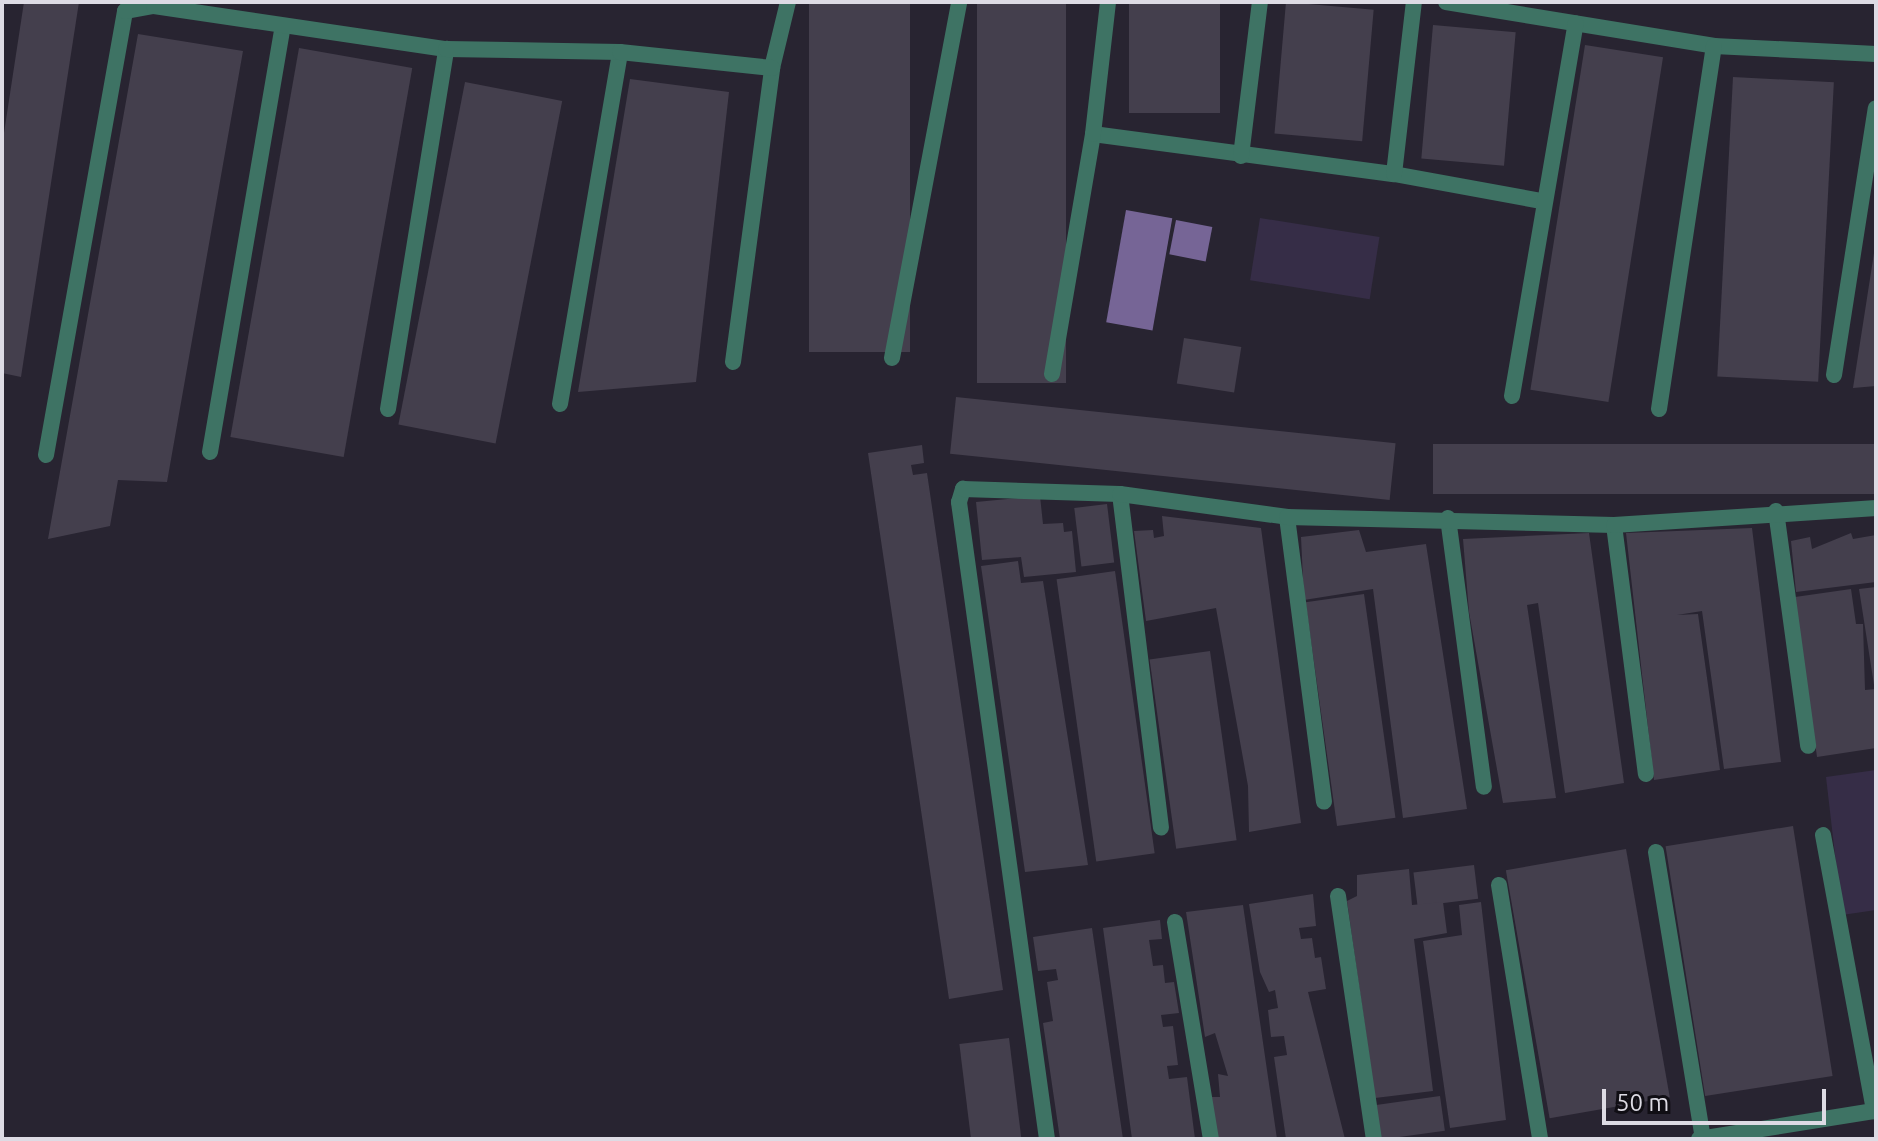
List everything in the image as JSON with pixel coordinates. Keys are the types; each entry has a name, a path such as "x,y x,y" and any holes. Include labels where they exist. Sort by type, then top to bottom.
{"street":[{"path":"733,362 772,68 788,2"},
{"path":"892,358 959,2"},
{"path":"1052,374 1093,134 1108,2"},
{"path":"1241,156 1260,2"},
{"path":"1394,174 1414,2"},
{"path":"1446,2 1714,46 1876,54"},
{"path":"46,455 125,11 154,6 446,49 620,52 772,68"},
{"path":"1512,396 1541,201 1576,23"},
{"path":"210,452 283,26"},
{"path":"1659,409 1714,46"},
{"path":"388,409 446,49"},
{"path":"560,404 620,52"},
{"path":"1834,375 1876,108"},
{"path":"1093,134 1394,174 1541,201"},
{"path":"1047,1139 959,502 963,489 1120,494 1287,517 1448,518 1614,525 1776,511 1876,508"},
{"path":"1120,494 1161,827"},
{"path":"1776,511 1808,746"},
{"path":"1287,517 1324,802"},
{"path":"1448,518 1484,787"},
{"path":"1614,525 1646,774"},
{"path":"1656,852 1701,1139 1875,1109 1823,835"},
{"path":"1499,885 1540,1139"},
{"path":"1338,896 1374,1139"},
{"path":"1175,922 1211,1139"}],"shaded area":[{"path":"1126,210 1172,218 1152,330 1106,322"},
{"path":"1260,218 1380,237 1370,299 1250,280"},
{"path":"1176,220 1212,227 1206,261 1169,254"},
{"path":"1876,770 1876,910 1842,915 1826,777"}],"building":[{"path":"24,2 79,2 21,377 2,373 2,146"},
{"path":"809,2 910,2 910,352 809,352"},
{"path":"977,2 1066,2 1066,383 977,383"},
{"path":"1129,2 1220,2 1220,113 1129,113"},
{"path":"1286,2 1374,10 1362,141 1274,133"},
{"path":"1433,25 1516,32 1504,166 1421,158"},
{"path":"138,34 243,51 167,482 118,480 110,526 48,539"},
{"path":"1585,45 1663,57 1608,402 1530,390"},
{"path":"299,48 412,68 344,457 230,437"},
{"path":"1733,77 1834,82 1818,382 1717,377"},
{"path":"630,79 729,92 696,382 578,392"},
{"path":"465,82 562,101 496,443 398,425"},
{"path":"1874,253 1876,386 1853,388"},
{"path":"1184,338 1241,347 1234,393 1177,383"},
{"path":"956,397 1396,443 1390,500 950,454"},
{"path":"1433,444 1876,444 1876,494 1433,494"},
{"path":"922,445 924,463 911,465 913,475 927,473 1003,990 949,999 868,453"},
{"path":"1040,496 1043,524 1063,523 1064,532 1072,531 1076,572 1024,577 1021,557 982,560 976,502"},
{"path":"1107,504 1114,563 1081,567 1074,508"},
{"path":"1162,516 1261,528 1301,823 1249,832 1248,786 1216,608 1146,621 1134,531 1153,530 1154,538 1164,536"},
{"path":"1752,528 1781,762 1724,769 1702,611 1677,615 1698,614 1720,770 1654,780 1626,533"},
{"path":"1359,530 1366,552 1426,544 1467,809 1403,818 1373,589 1304,600 1301,537"},
{"path":"1589,533 1624,783 1565,793 1538,603 1527,605 1556,798 1503,803 1469,612 1463,539"},
{"path":"1851,533 1853,539 1876,535 1876,582 1796,592 1791,541 1810,537 1812,549"},
{"path":"1018,561 1021,583 1043,581 1088,865 1025,872 981,566"},
{"path":"1115,571 1155,853 1096,861 1057,579"},
{"path":"1876,587 1876,684 1874,685 1859,589"},
{"path":"1851,589 1856,624 1863,624 1865,690 1876,689 1876,748 1817,757 1795,597"},
{"path":"1364,594 1395,818 1337,826 1306,602"},
{"path":"1210,651 1237,840 1176,849 1150,659"},
{"path":"1793,826 1833,1076 1705,1096 1666,846"},
{"path":"1626,849 1670,1097 1550,1118 1506,870"},
{"path":"1474,865 1478,899 1418,906 1413,872"},
{"path":"1409,869 1412,905 1443,902 1447,933 1414,939 1433,1091 1375,1098 1347,901 1357,896 1357,875"},
{"path":"1313,894 1316,926 1299,928 1301,939 1312,938 1315,958 1321,957 1326,989 1308,992 1345,1139 1286,1139 1274,1057 1287,1055 1284,1036 1271,1037 1268,1010 1278,1008 1275,990 1269,992 1260,972 1249,904"},
{"path":"1481,902 1506,1120 1450,1128 1423,941 1462,935 1459,905"},
{"path":"1243,905 1277,1139 1215,1139 1209,1097 1220,1097 1218,1074 1228,1076 1215,1033 1205,1037 1186,912"},
{"path":"1160,920 1162,939 1149,940 1153,966 1163,965 1165,983 1174,982 1179,1013 1161,1015 1163,1027 1173,1026 1178,1065 1167,1066 1169,1079 1187,1077 1195,1139 1132,1139 1103,928"},
{"path":"1092,928 1123,1139 1060,1139 1043,1023 1053,1021 1047,982 1058,980 1056,969 1038,971 1033,937"},
{"path":"1009,1038 1021,1139 971,1139 959,1044"},
{"path":"1440,1096 1445,1131 1377,1139 1373,1105"}]}
